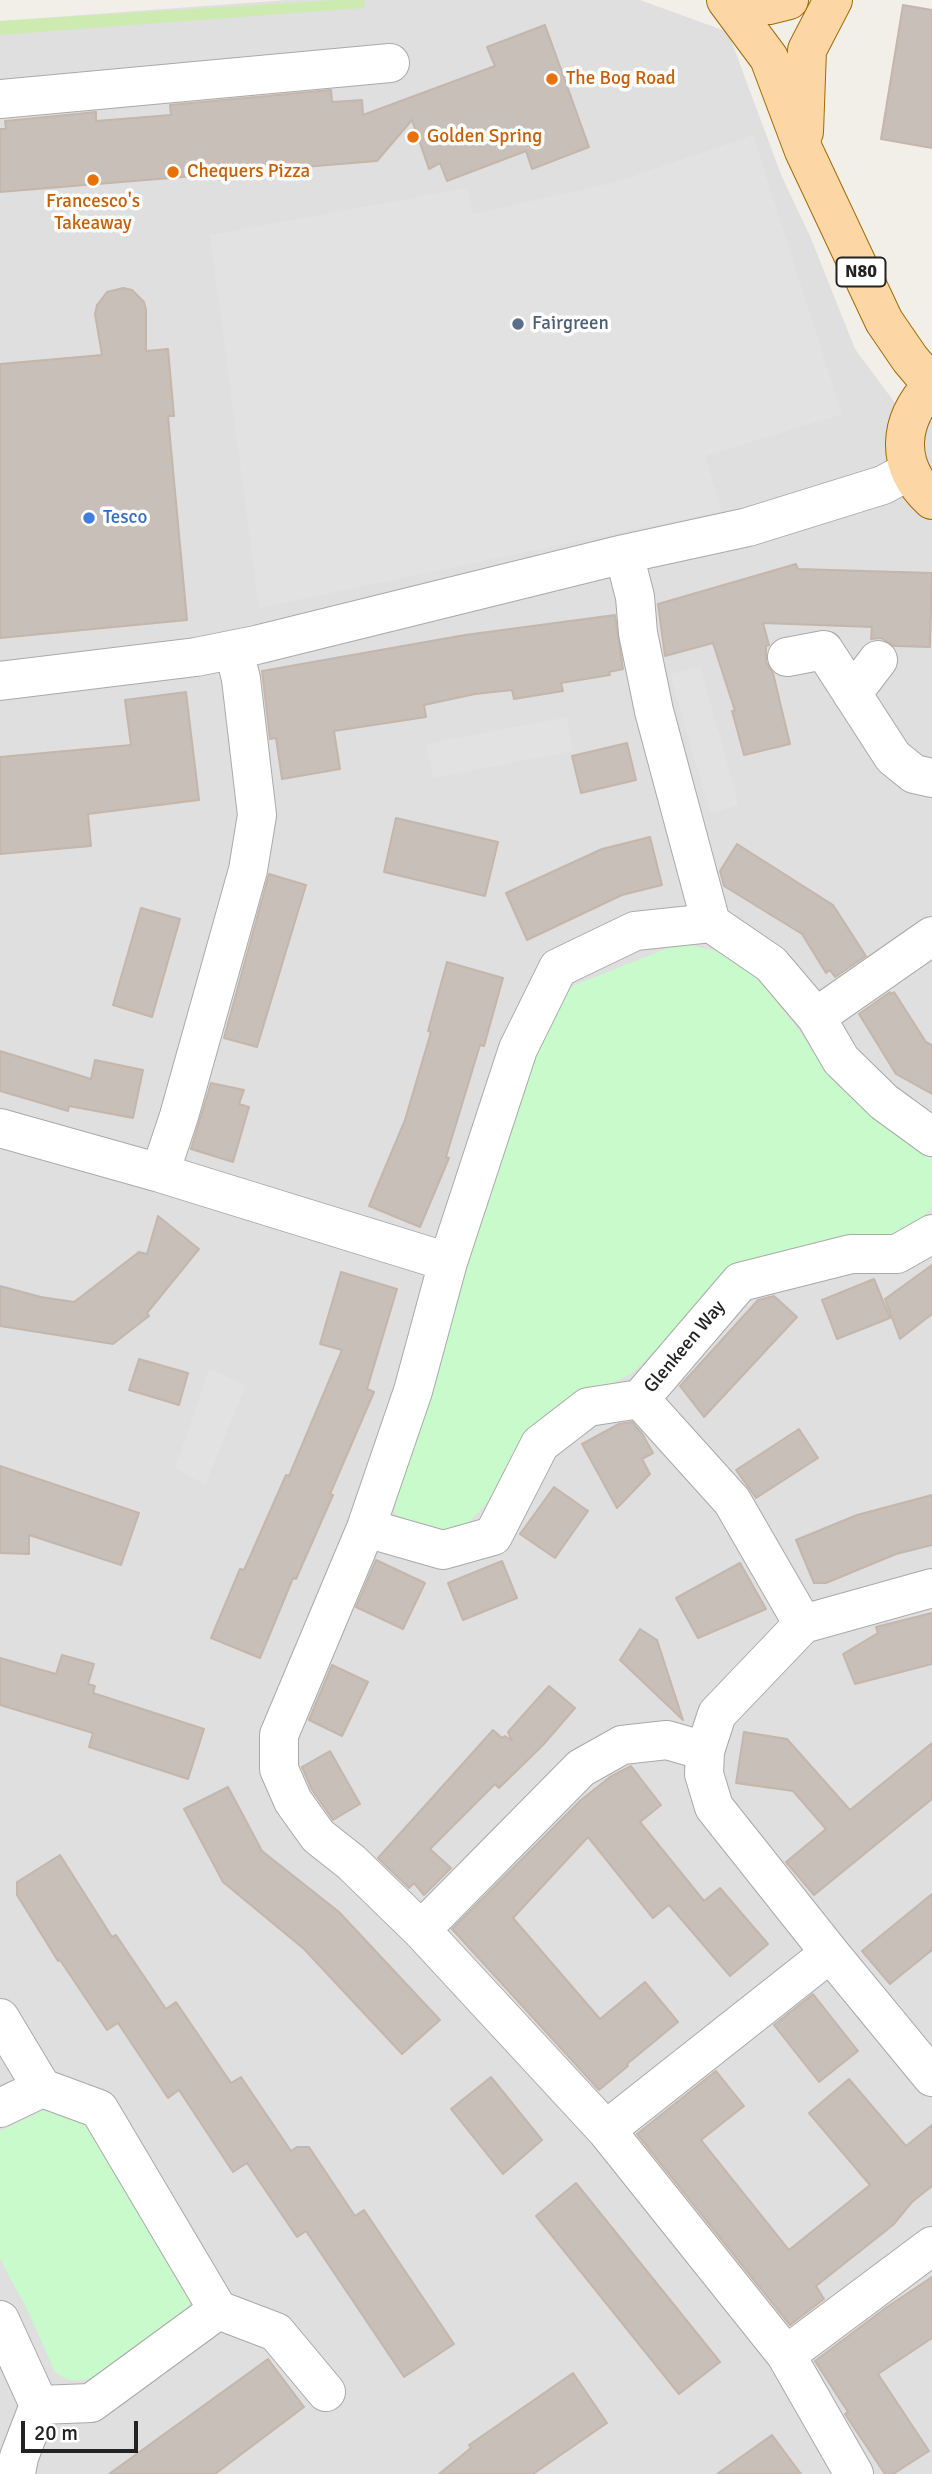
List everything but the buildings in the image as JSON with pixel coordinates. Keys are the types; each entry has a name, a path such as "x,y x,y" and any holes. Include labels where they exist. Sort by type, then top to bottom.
{"main road":[{"name":"N80","path":"727,0 769,5 789,0"},
{"name":"N80","path":"727,0 769,58 804,150 884,321 932,385 916,402 906,424 904,448 921,485"},
{"name":"N80","path":"804,150 807,50 833,0"}],"street":[{"path":"0,99 390,63"},
{"path":"0,681 234,650 624,554 748,527 883,485 921,485"},
{"path":"624,554 635,597 638,633 654,711 711,923"},
{"path":"160,1173 179,1116 248,870 257,815 241,679 234,650"},
{"path":"787,657 824,650 893,757 914,774 932,778"},
{"path":"852,694 878,660"},
{"path":"854,2474 786,2355 606,2130 421,1930 351,1862 318,1836 293,1801 279,1769 279,1735 366,1528 413,1391 448,1262 518,1049 558,968 635,931 711,923 771,964 817,1017 841,1060 884,1102 932,1137"},
{"path":"817,1017 932,936"},
{"path":"3,1139 160,1173 448,1262"},
{"name":"Glenkeen Way","path":"366,1528 443,1550 493,1536 540,1444 588,1407 640,1399 740,1282 850,1254 897,1254 932,1234"},
{"path":"640,1399 732,1501 803,1624"},
{"path":"932,1588 803,1624 717,1714 705,1751 705,1774 714,1807 932,2077"},
{"path":"421,1930 581,1769 622,1745 667,1740 705,1751"},
{"path":"606,2130 830,1953"},
{"path":"0,2018 42,2088 99,2109 218,2310 276,2332 326,2392"},
{"path":"0,2108 42,2088"},
{"path":"786,2355 932,2246"},
{"path":"39,2405 91,2403 218,2310"},
{"path":"0,2320 39,2405 19,2457 16,2474"}],"shaded area":[{"path":"287,0 640,0 728,32 782,177 810,236 855,349 910,423 932,418 932,2474 0,2474 0,21"},
{"name":"Fairgreen","path":"753,135 842,414 705,456 722,511 259,608 210,235 467,188 473,214 620,181"},
{"path":"700,666 739,805 710,813 670,674"},
{"path":"567,717 573,751 433,778 426,744"},
{"path":"209,1369 246,1385 205,1485 175,1468"}],"green space":[{"path":"365,0 364,8 0,35 0,21"},
{"path":"681,943 742,957 841,1085 884,1125 932,1159 932,1207 917,1225 895,1239 853,1235 743,1261 634,1372 584,1399 457,1535 411,1529 394,1512 401,1481 527,1052 562,990"},
{"path":"56,2108 83,2120 184,2272 190,2298 188,2311 97,2375 81,2380 70,2380 55,2372 27,2309 0,2259 0,2131 44,2110"}],"place":[{"name":"The Bog Road","path":"552,79"},
{"name":"Golden Spring","path":"413,137"},
{"name":"Chequers Pizza","path":"173,172"},
{"name":"Francesco's Takeaway","path":"93,180"},
{"name":"Fairgreen","path":"518,324"},
{"name":"Tesco","path":"89,518"}]}
